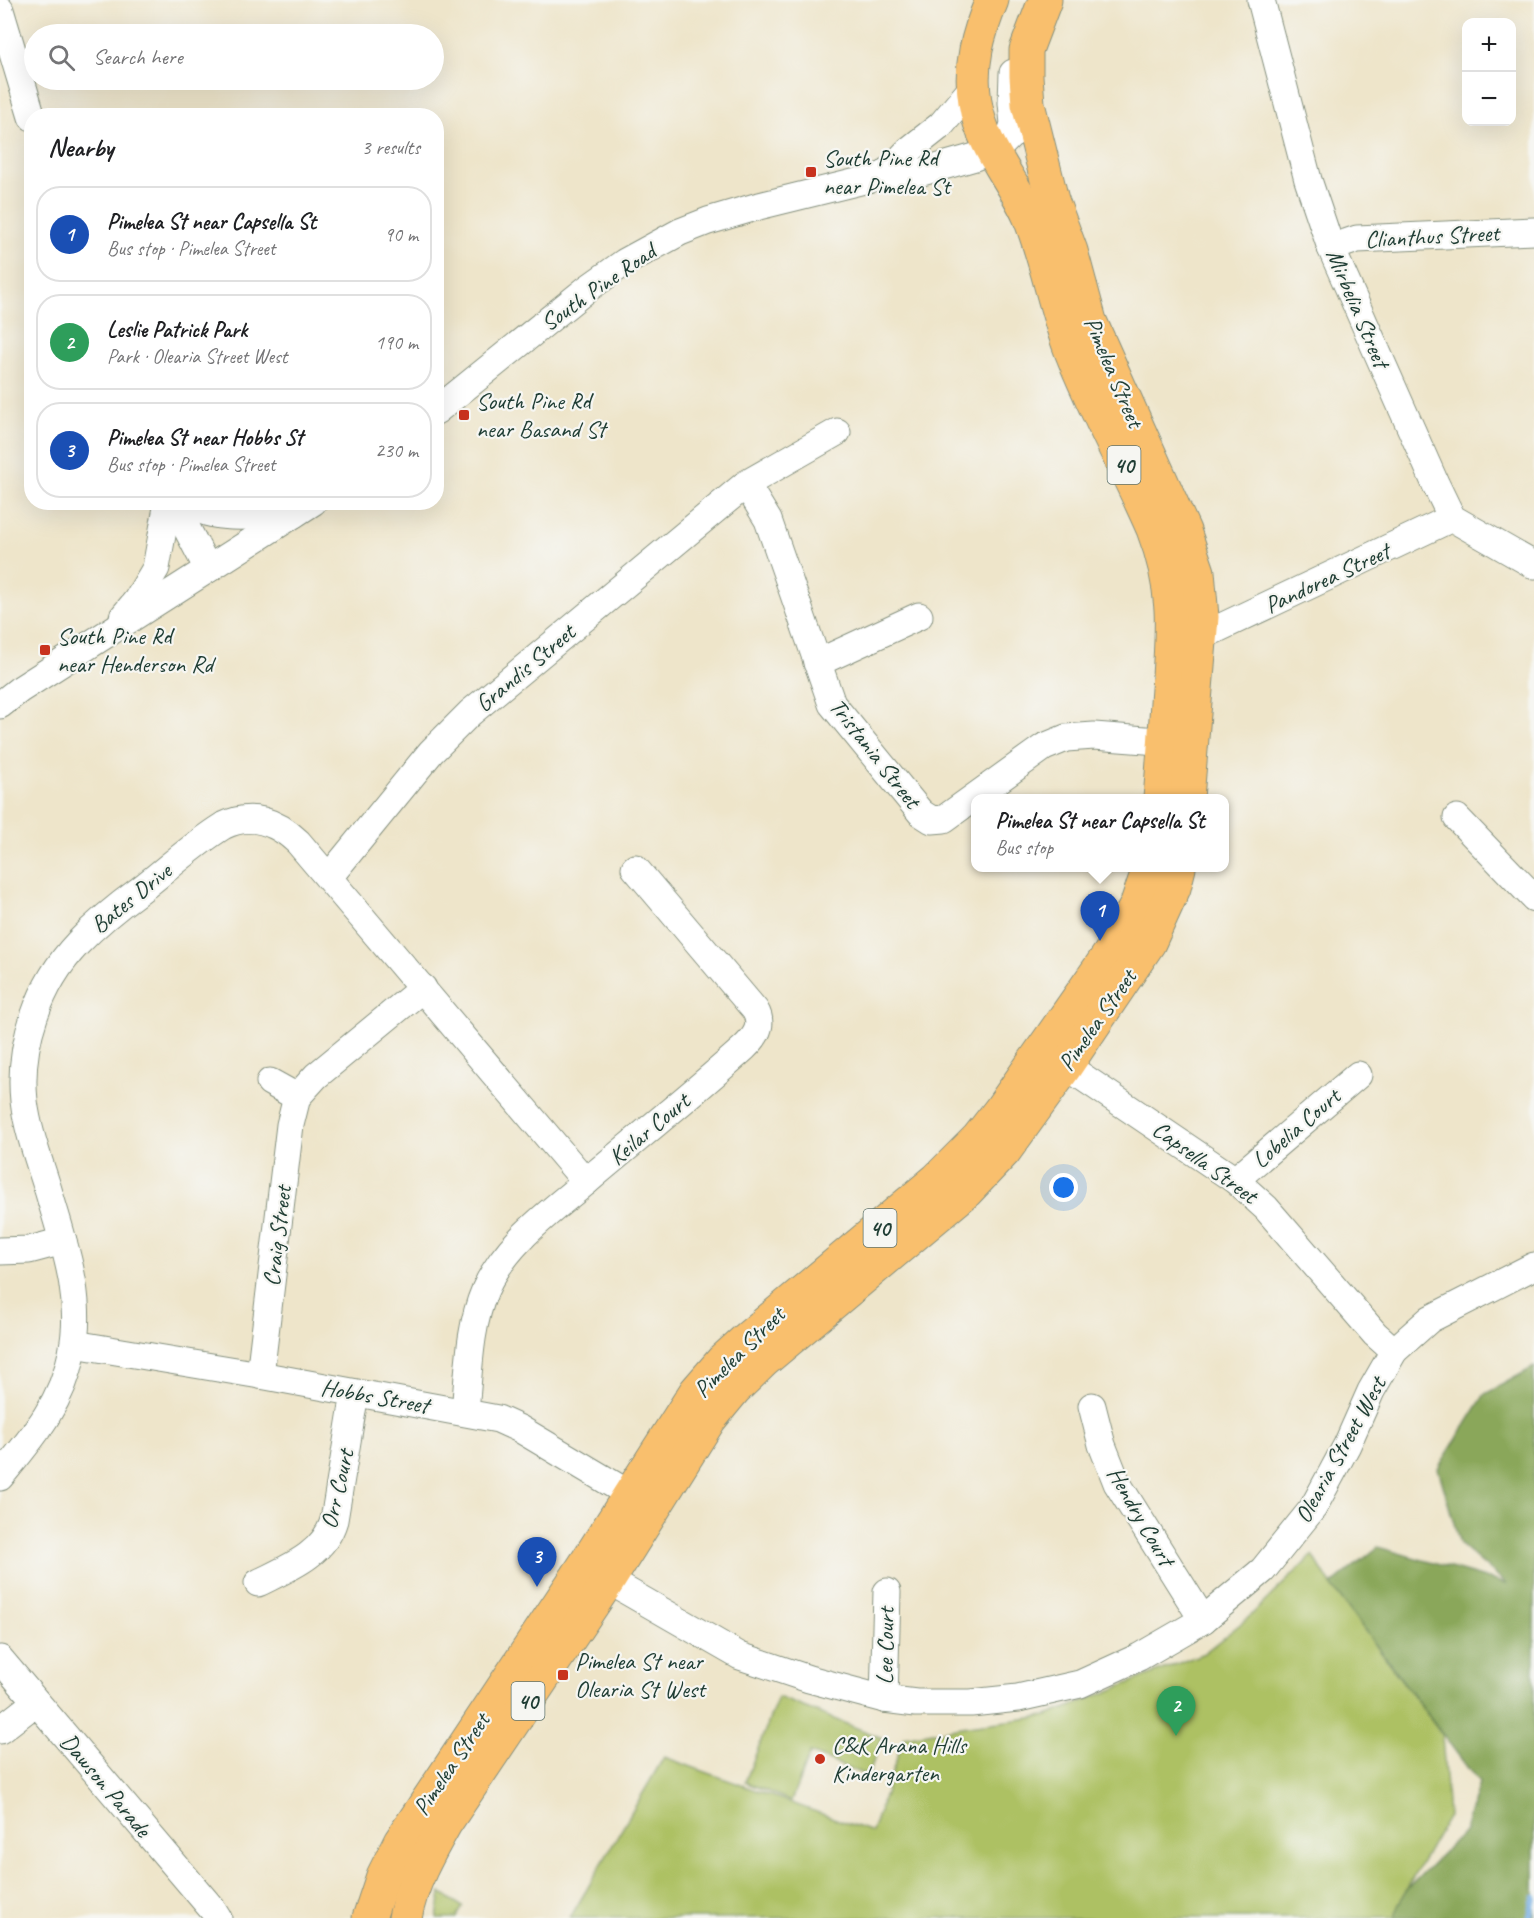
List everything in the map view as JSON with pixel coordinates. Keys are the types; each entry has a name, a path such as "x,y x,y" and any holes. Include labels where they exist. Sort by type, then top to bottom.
{"main road":[{"name":"South Pine Road","path":"1026,50 1045,0"},
{"name":"40","path":"990,1 976,42 973,87 979,119 990,151"},
{"name":"Pimelea Street","path":"1026,50 1028,104 1052,200 1071,251 1090,321 1184,531 1192,552 1200,588 1200,637 1178,743 1161,794"},
{"name":"Pimelea Street","path":"990,151 1028,214 1072,353 1162,551 1168,576 1173,619 1178,743 1186,794"},
{"name":"Pimelea Street","path":"405,1918 422,1866 596,1573 642,1502 734,1390 792,1336 967,1191 1004,1152 1136,906 1147,872"},
{"name":"Pimelea Street","path":"1054,1058 1149,943 1174,888 1178,872"},
{"name":"Pimelea Street","path":"367,1917 383,1876 400,1842 596,1573"}],"street":[{"name":"Mirbelia Street","path":"1261,0 1308,180 1331,248 1452,518"},
{"path":"0,10 29,108"},
{"name":"South Pine Road","path":"444,405 587,289 654,245 708,221 731,214 885,175 922,172 990,151 1007,140 1012,131 1013,73 1026,50"},
{"path":"885,175 908,151 941,125 973,87"},
{"name":"Clianthus Street","path":"1331,248 1358,239 1534,231"},
{"name":"Grandis Street","path":"329,877 430,752 471,713 746,484 837,432"},
{"name":"Tristania Street","path":"746,484 768,520 832,704 921,813 932,820 944,819 971,799"},
{"path":"109,634 137,600 156,568 167,510"},
{"path":"177,510 208,569"},
{"path":"197,510 225,517 286,510"},
{"path":"0,705 19,690 301,510"},
{"path":"1452,518 1534,565"},
{"name":"Pandorea Street","path":"1200,637 1452,518"},
{"path":"817,663 919,616"},
{"name":"Tristania Street","path":"978,794 1032,755 1055,741 1066,738 1087,736 1178,743"},
{"path":"1457,818 1534,898"},
{"name":"Bates Drive","path":"0,1477 50,1414 68,1372 74,1344 75,1299 63,1241 28,1125 24,1101 23,1078 26,1046 33,1022 46,989 67,955 106,916 217,830 230,823 255,819 277,825 298,842 586,1182"},
{"name":"Keilar Court","path":"465,1411 474,1331 479,1308 490,1280 502,1261 526,1234 744,1048 753,1038 759,1025 759,1018 755,1010 635,868"},
{"name":"Craig Street","path":"260,1375 290,1125 297,1097 316,1076 423,988"},
{"name":"Capsella Street","path":"1054,1058 1235,1180 1266,1208 1375,1334 1394,1352"},
{"name":"Lobelia Court","path":"1235,1180 1358,1075"},
{"path":"270,1082 297,1097"},
{"path":"0,1251 29,1250 63,1241"},
{"name":"Olearia Street West","path":"596,1573 740,1656 809,1679 884,1699 916,1703 971,1703 1018,1698 1080,1684 1139,1657 1203,1620 1263,1570 1313,1508 1347,1445 1371,1391 1394,1352 1430,1319 1534,1266"},
{"name":"Hobbs Street","path":"74,1344 465,1411 498,1419 512,1424 642,1502"},
{"name":"Orr Court","path":"258,1583 306,1557 319,1547 328,1535 334,1520 355,1393"},
{"name":"Hendry Court","path":"1092,1406 1102,1445 1117,1483 1203,1620"},
{"name":"Lee Court","path":"884,1699 887,1592"},
{"name":"Dawson Parade","path":"0,1659 219,1915"},
{"path":"0,1730 36,1702"}],"green space":[{"path":"1534,1367 1534,1918 1394,1918 1406,1890 1465,1831 1479,1783 1331,1585 1378,1547 1506,1584 1460,1544 1438,1468 1485,1394"},
{"path":"1313,1555 1331,1585 1442,1735 1448,1816 1406,1890 1394,1918 570,1918 664,1757 872,1832 904,1737 1047,1716 1204,1653 1249,1617"},
{"path":"778,1697 882,1738 868,1776 810,1753 791,1801 745,1782"},
{"path":"441,1893 463,1907 456,1918 437,1918"}],"waterway":[{"path":"1529,1918 1534,1898"}],"place":[{"name":"South Pine Rd near Pimelea St","path":"811,172"},
{"name":"South Pine Rd near Basand St","path":"464,415"},
{"name":"South Pine Rd near Henderson Rd","path":"45,650"},
{"name":"Pimelea St near Capsella St","path":"1100,941"},
{"name":"Pimelea St near Hobbs St","path":"537,1587"},
{"name":"Pimelea St near Olearia St West","path":"563,1675"},
{"name":"Leslie Patrick Park","path":"1176,1736"},
{"name":"C&K Arana Hills Kindergarten","path":"820,1759"}]}
